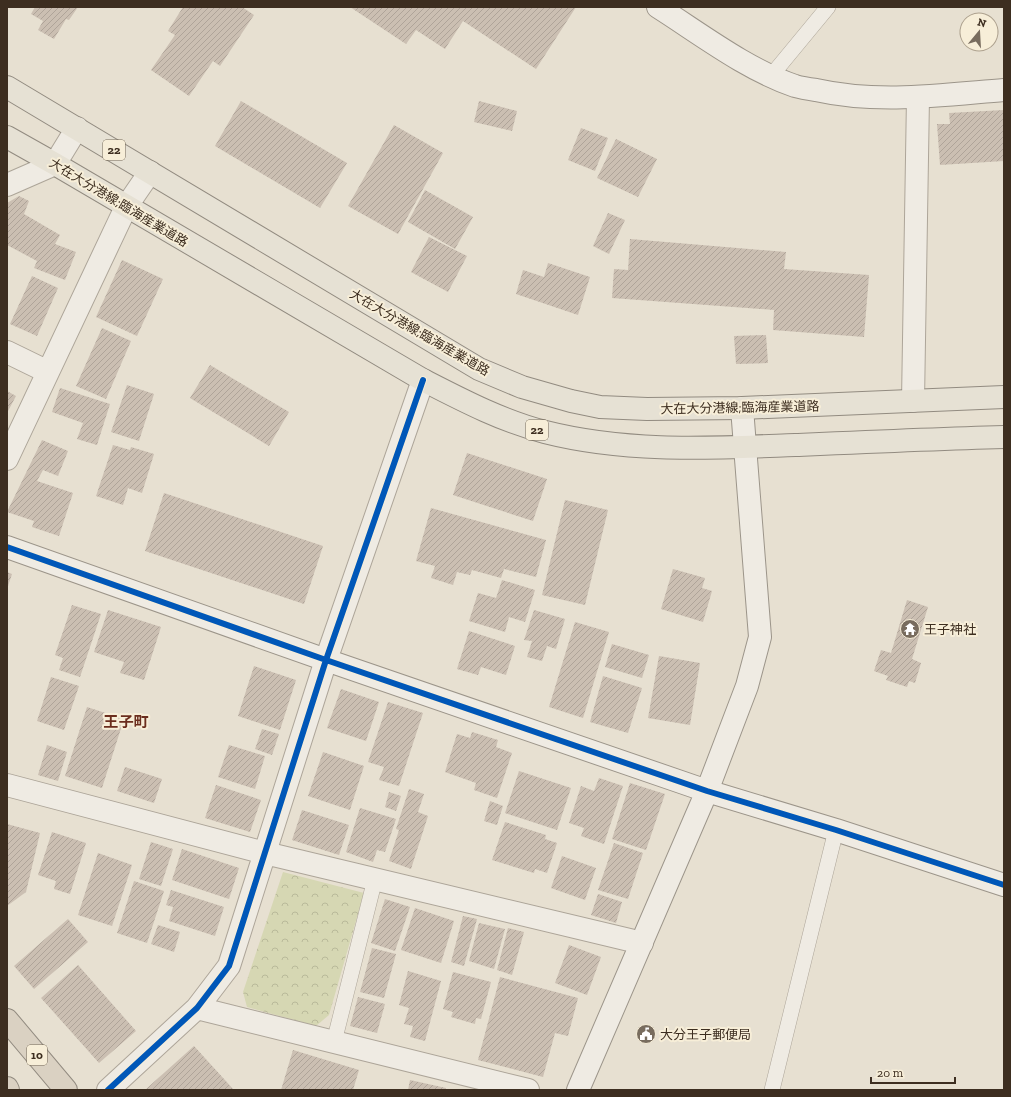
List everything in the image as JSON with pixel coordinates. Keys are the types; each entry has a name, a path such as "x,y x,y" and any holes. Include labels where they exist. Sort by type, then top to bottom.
{"highway":[{"name":"10","path":"7,1020 66,1090"}],"main road":[{"name":"大在大分港線;臨海産業道路","path":"7,87 479,369 522,387 571,401 600,407 647,409 742,408 1004,397"},
{"name":"大在大分港線;臨海産業道路","path":"7,137 423,380 480,408 545,432 600,443 649,448 701,449 1004,437"}],"street":[{"path":"658,7 728,52 771,76 796,86 831,94 867,97 918,97 1004,90"},
{"path":"913,401 918,97"},
{"path":"7,185 55,164 77,128"},
{"path":"7,459 126,207 150,172"},
{"path":"7,352 48,372"},
{"path":"108,1090 197,1008 229,966 326,660 423,380"},
{"path":"578,1090 707,790 747,686 760,637 742,408"},
{"path":"7,547 326,660 707,790 836,830 1004,885"},
{"path":"7,786 265,853 642,943"},
{"path":"197,1008 528,1090"}],"lane":[{"path":"771,76 828,7"},
{"path":"772,1090 836,830"},
{"path":"334,1042 375,879"}],"green space":[{"path":"283,872 364,893 329,1015 316,1026 247,1007 243,992"}],"building":[{"path":"35,7 78,7 69,20 66,19 54,39 38,30 43,21 31,14"},
{"path":"183,7 242,7 254,15 220,66 213,61 189,96 151,70 175,35 168,31"},
{"path":"350,7 576,7 536,69 463,21 445,49 416,30 406,44"},
{"path":"241,101 347,163 320,208 215,146"},
{"path":"479,101 517,111 512,131 474,122"},
{"path":"1004,110 1004,161 940,165 937,124 950,124 949,113"},
{"path":"394,125 443,153 398,234 348,206"},
{"path":"581,128 608,138 595,171 568,160"},
{"path":"616,139 657,159 638,197 597,178"},
{"path":"425,190 473,217 455,249 408,222"},
{"path":"19,196 29,201 24,214 60,235 55,244 76,252 65,280 34,268 37,261 7,245 7,203"},
{"path":"608,213 625,220 609,254 593,246"},
{"path":"429,237 467,256 448,292 411,272"},
{"path":"630,239 786,252 784,269 869,275 864,337 773,330 774,310 612,298 614,269 628,270"},
{"path":"122,260 163,279 137,336 96,317"},
{"path":"548,263 590,277 578,315 516,294 523,270 544,277"},
{"path":"32,276 58,288 37,336 10,324"},
{"path":"102,328 131,341 106,399 76,386"},
{"path":"766,335 768,363 736,364 734,336"},
{"path":"210,365 289,412 269,446 190,398"},
{"path":"127,385 154,394 139,441 111,432"},
{"path":"60,388 110,404 97,445 77,439 83,423 52,412"},
{"path":"7,391 16,396 7,413"},
{"path":"42,440 68,451 58,476 43,470 37,481 73,493 59,536 32,527 34,521 7,512"},
{"path":"113,445 130,450 131,447 154,454 142,493 128,488 123,505 96,496"},
{"path":"467,453 547,479 533,521 453,495"},
{"path":"164,493 323,546 304,604 145,551"},
{"path":"565,500 608,510 585,605 542,595"},
{"path":"431,508 546,540 536,577 504,569 501,578 472,570 470,575 457,572 453,585 431,578 435,566 416,561"},
{"path":"673,569 705,578 702,588 712,591 703,622 661,609"},
{"path":"7,572 12,574 7,589"},
{"path":"502,580 535,590 525,622 509,617 505,632 469,621 478,593 496,598"},
{"name":"王子神社","path":"907,600 928,607 912,659 921,663 915,683 909,681 907,687 886,680 888,676 874,671 881,650 891,653"},
{"path":"72,605 101,614 80,677 59,670 63,658 55,655"},
{"path":"108,610 161,627 144,680 120,673 124,662 94,652"},
{"path":"534,610 565,619 556,649 547,646 542,661 527,657 532,641 524,640"},
{"path":"575,622 609,632 583,718 549,707"},
{"path":"469,631 515,646 506,675 481,667 478,675 457,669"},
{"path":"612,644 649,655 642,678 605,667"},
{"path":"659,656 700,663 690,725 648,718"},
{"path":"254,666 296,680 280,730 238,716"},
{"path":"603,676 642,688 628,733 590,722"},
{"path":"51,677 79,686 64,730 37,721"},
{"path":"341,689 379,702 366,741 327,728"},
{"path":"388,702 423,713 399,786 379,780 384,767 368,762"},
{"path":"87,707 124,719 102,788 65,776"},
{"path":"262,729 279,734 272,755 255,749"},
{"path":"472,732 498,740 496,747 512,753 497,798 474,790 476,783 445,772 457,734 470,738"},
{"path":"47,745 67,752 58,781 38,775"},
{"path":"229,745 265,756 255,789 218,777"},
{"path":"323,752 364,766 350,810 308,796"},
{"path":"125,767 162,779 154,803 117,791"},
{"path":"519,771 571,788 557,830 505,813"},
{"path":"599,778 623,786 604,844 581,836 584,828 569,823 581,786 594,791"},
{"path":"630,783 665,794 646,850 612,839"},
{"path":"216,785 261,800 250,832 205,818"},
{"path":"409,789 424,794 418,812 428,816 411,869 389,861 399,830 396,829"},
{"path":"389,792 401,796 396,811 385,807"},
{"path":"490,801 503,806 497,825 484,821"},
{"path":"360,808 396,819 385,852 377,850 373,862 346,852"},
{"path":"302,810 349,825 339,855 292,840"},
{"path":"505,822 546,835 545,839 557,843 547,873 535,869 534,873 492,860"},
{"path":"7,824 40,833 26,892 7,906"},
{"path":"52,832 86,843 70,894 54,889 56,881 38,875"},
{"path":"151,842 173,849 161,886 139,879"},
{"path":"614,843 643,853 628,899 598,890"},
{"path":"182,849 239,868 229,899 172,880"},
{"path":"98,853 132,865 112,926 78,915"},
{"path":"562,856 596,868 585,900 551,888"},
{"path":"134,881 164,891 147,943 117,933"},
{"path":"171,890 224,907 215,936 169,921 173,907 166,905"},
{"path":"598,894 622,902 616,923 591,915"},
{"path":"385,899 410,907 395,951 371,943"},
{"path":"415,908 454,921 441,963 401,950"},
{"path":"463,916 477,919 464,966 451,962"},
{"path":"68,919 88,942 34,989 14,966"},
{"path":"479,923 505,929 494,969 469,961"},
{"path":"158,925 180,932 174,952 151,944"},
{"path":"508,928 524,932 512,975 497,970"},
{"path":"569,945 601,957 587,995 555,983"},
{"path":"372,948 396,954 384,998 360,992"},
{"path":"78,965 136,1031 99,1063 41,998"},
{"path":"408,971 441,981 425,1041 410,1037 413,1026 404,1024 409,1008 399,1005"},
{"path":"453,972 491,982 481,1019 476,1018 475,1024 451,1017 453,1012 443,1009"},
{"path":"500,977 578,998 568,1036 555,1033 543,1077 478,1060"},
{"path":"358,997 385,1004 377,1033 350,1026"},
{"path":"194,1046 234,1090 145,1090"},
{"path":"293,1050 359,1070 353,1090 281,1090"},
{"path":"410,1080 446,1088 446,1090 408,1090"}],"cycle path":[{"path":"108,1090 197,1008 229,966 326,660 423,380"},
{"path":"7,547 326,660 707,791 836,830 1004,885"}],"place":[{"name":"王子神社","path":"910,629"},
{"name":"大分王子郵便局","path":"646,1034"}],"district":[{"name":"王子町","path":"126,722"}]}
